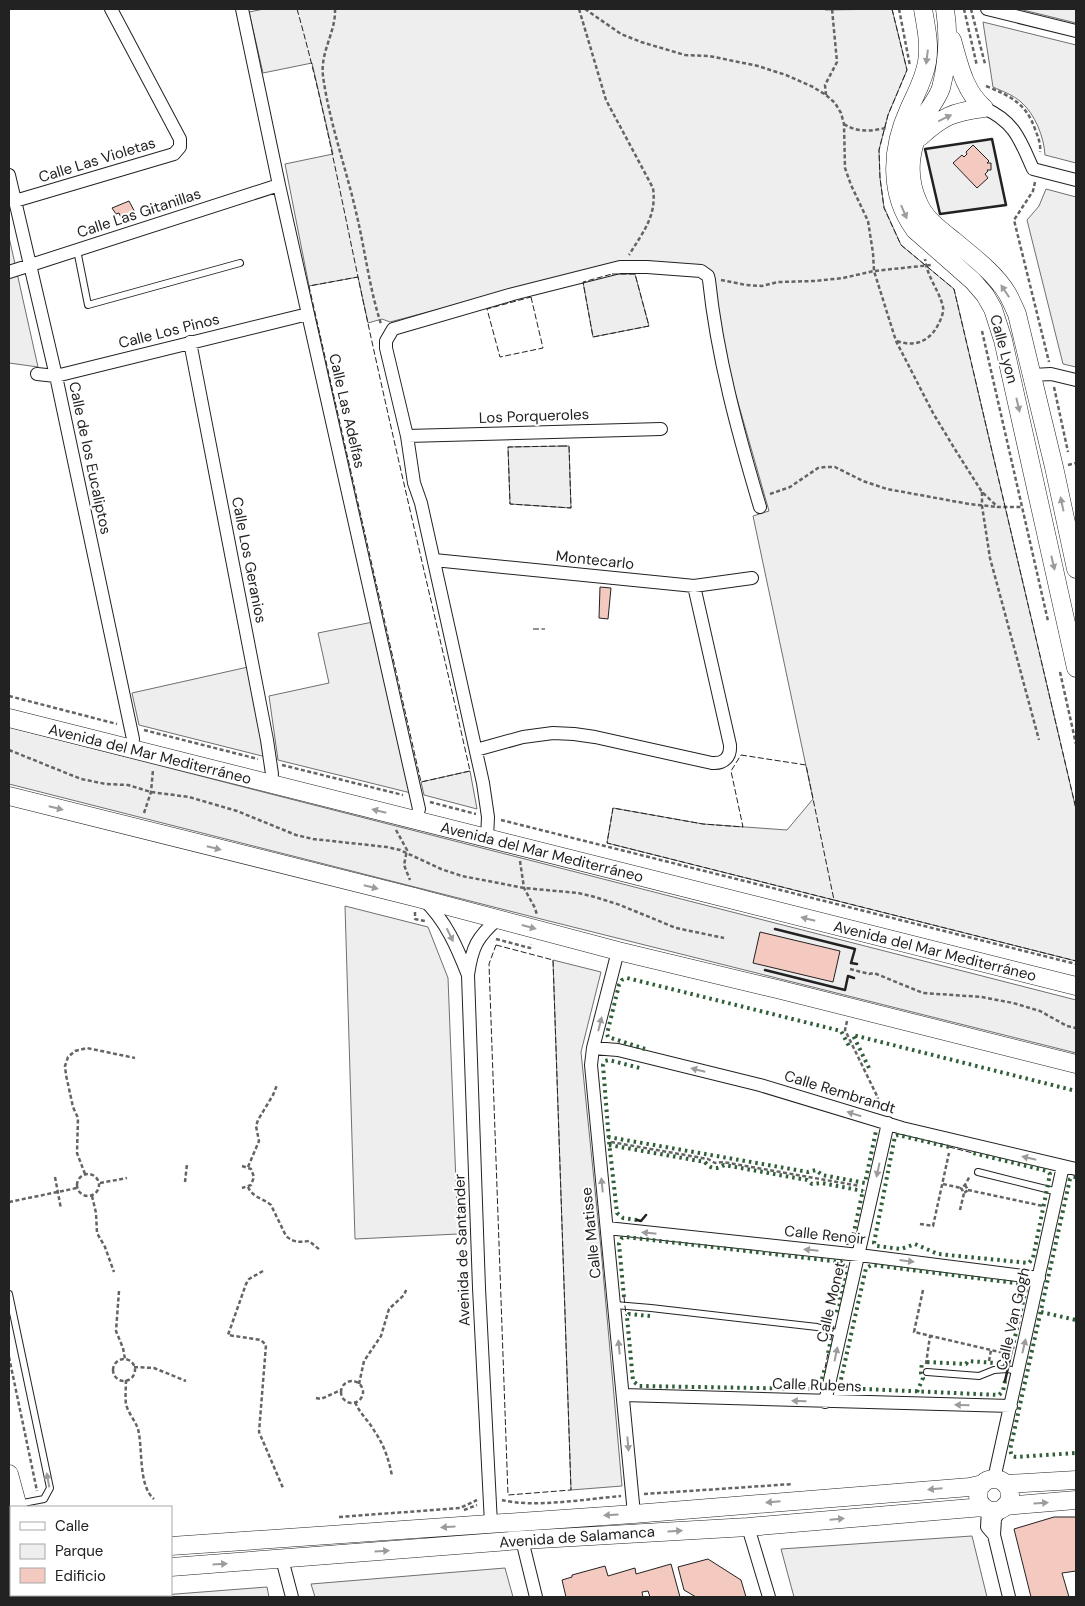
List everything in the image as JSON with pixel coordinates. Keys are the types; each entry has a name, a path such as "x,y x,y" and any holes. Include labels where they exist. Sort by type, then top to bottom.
{"street":[{"name":"Calle Las Violetas","path":"15,201 174,154 180,147 180,139 111,9"},
{"name":"Calle Las Adelfas","path":"242,9 279,185 416,799 418,809 416,820"},
{"name":"Calle Lyon","path":"923,9 928,42 927,62 922,83 899,133 894,170 902,208 907,220 915,230 973,281 993,309 1003,340 1076,668"},
{"name":"Calle Lyon","path":"945,9 948,28 947,57 940,90 927,113 914,144 912,154 911,170 917,201 929,220 983,266 1008,294 1016,314 1032,375 1076,569"},
{"path":"987,9 1076,31"},
{"path":"948,28 964,81 974,99 1014,129 1033,169 1076,180"},
{"path":"914,144 936,122 945,117 959,112 984,108"},
{"name":"Calle de los Eucaliptos","path":"9,175 56,376 133,738 131,749"},
{"name":"Calle Las Gitanillas","path":"9,272 279,185"},
{"path":"487,838 488,817 476,750 421,503 414,483 407,436 386,348 389,334 393,329 513,294 620,267 701,270 708,276 716,328 732,404 758,502"},
{"name":"Calle Los Pinos","path":"37,374 56,376 308,314"},
{"name":"Calle Los Geranios","path":"190,342 268,740 272,774 269,784"},
{"path":"1032,375 1052,374 1076,380"},
{"name":"Los Porqueroles","path":"407,436 661,429"},
{"name":"Montecarlo","path":"434,560 694,586 752,578"},
{"path":"476,750 523,737 553,734 595,737 712,763 726,759 729,755 730,745 694,586"},
{"name":"Avenida del Mar Mediterráneo","path":"9,718 1076,986"},
{"path":"9,796 419,898 618,951 1076,1064"},
{"name":"Avenida de Santander","path":"419,898 436,911 446,927 468,974"},
{"name":"Avenida de Santander","path":"491,1524 480,1298 468,974 473,947 480,935 498,919"},
{"name":"Calle Matisse","path":"618,951 593,1048 591,1064 634,1514"},
{"name":"Calle Rembrandt","path":"593,1048 618,1050 760,1085 902,1128 1076,1169"},
{"name":"Calle Monet","path":"825,1402 888,1123"},
{"name":"Calle Van Gogh","path":"994,1482 1063,1166"},
{"name":"Calle Renoir","path":"607,1228 859,1255 1039,1278"},
{"name":"Calle Rubens","path":"624,1395 1010,1406"},
{"path":"9,1474 17,1506"},
{"name":"Avenida de Salamanca","path":"172,1546 634,1514 970,1487 994,1482 1076,1480"},
{"path":"994,1508 978,1495 994,1482 1010,1495 994,1508 987,1527 994,1536 1009,1597"},
{"name":"Avenida de Salamanca","path":"172,1567 522,1540 748,1527 1076,1500"},
{"path":"748,1527 769,1597"},
{"path":"522,1540 536,1597"},
{"path":"282,1559 292,1597"},
{"path":"32,1597 38,1596"}],"lane":[{"path":"77,250 88,305 240,263"},
{"path":"978,1172 1058,1192"},
{"path":"9,1294 50,1484 47,1496 40,1500 17,1506"},
{"path":"615,1305 817,1327 840,1334"},
{"path":"927,1372 979,1376 994,1370 1008,1369 1018,1372"}],"path":[{"path":"335,9 330,39 324,56 323,74 356,213 375,305 381,324 389,334"},
{"path":"579,9 606,100 653,188 655,200 654,212 649,223 620,267"},
{"path":"585,9 621,34 640,42 685,55 717,58 758,66 786,75 826,95 835,103 841,113 844,124 845,168 850,185 868,221 874,271 896,341 933,413 982,492 998,507"},
{"path":"826,95 824,85 838,57 834,40 832,9"},
{"path":"899,9 911,74"},
{"path":"964,9 979,72"},
{"path":"972,9 985,64"},
{"path":"981,82 985,86 1015,100 1027,111 1041,145 1033,191 1014,220 1052,374 1068,455"},
{"path":"844,124 857,130 873,131 888,127"},
{"path":"896,341 913,344 922,342 933,333 941,319 943,308 926,265 924,238"},
{"path":"708,276 746,285 762,286 778,282 815,282 874,271 934,264"},
{"path":"981,324 1050,629"},
{"path":"1070,464 1072,473"},
{"path":"758,502 771,494 790,487 818,468 826,466 834,467 863,481 887,489 982,506 1022,507 1040,505"},
{"path":"982,492 982,506 990,558 1039,740"},
{"path":"1058,667 1076,744"},
{"path":"9,696 1076,964"},
{"path":"1071,723 1076,722"},
{"path":"139,829 151,792 159,734"},
{"path":"9,750 80,779 106,784 128,785 151,792 190,797 237,811 296,835 387,847 407,853 441,869 462,876 524,888 569,892 596,898 620,905 676,928 724,938"},
{"path":"389,792 395,829 407,853 404,865 419,898 415,919 446,927"},
{"path":"480,935 530,948 537,913 524,888 520,866 521,825"},
{"path":"850,969 869,974 874,973 923,993 982,997 1013,1003 1040,1011 1067,1026 1076,1028"},
{"path":"850,1008 845,1030 878,1098 869,1118"},
{"path":"85,1174 77,1153 78,1118 73,1107 66,1075 68,1057 74,1051 88,1048 135,1058"},
{"path":"248,1167 259,1141 256,1126 258,1120 273,1095 276,1085"},
{"path":"597,1141 608,1141 708,1159 715,1163 723,1162 874,1188"},
{"path":"920,1224 933,1226 950,1152"},
{"path":"185,1182 187,1164"},
{"path":"242,1166 248,1167 253,1171 254,1177 253,1183 248,1187 242,1188"},
{"path":"85,1174 94,1174 100,1183 99,1190 92,1196 83,1195 77,1188 78,1179 85,1174"},
{"path":"961,1188 966,1184 970,1175"},
{"path":"55,1177 61,1209"},
{"path":"100,1183 127,1178"},
{"path":"942,1184 961,1188 964,1193"},
{"path":"966,1184 968,1190"},
{"path":"248,1187 252,1194 271,1205 286,1236 298,1242 309,1241 320,1250"},
{"path":"9,1202 77,1188"},
{"path":"960,1210 964,1193 968,1190 1054,1208"},
{"path":"92,1196 98,1233 114,1272"},
{"path":"263,1271 249,1279 246,1284 228,1335 261,1340 266,1345 259,1432 283,1488"},
{"path":"341,1390 341,1394 346,1402 359,1400 363,1392 359,1384 364,1360 381,1336 389,1309 404,1296 407,1288"},
{"path":"923,1290 914,1332 1021,1358"},
{"path":"119,1291 116,1331 125,1359"},
{"path":"927,1372 926,1363 930,1336"},
{"path":"9,1357 40,1500"},
{"path":"125,1359 129,1360 134,1367 133,1376 126,1380 117,1378 113,1371 116,1362 125,1359"},
{"path":"134,1367 154,1368 186,1381"},
{"path":"126,1380 126,1404 138,1431 140,1454 147,1488 154,1500"},
{"path":"316,1398 321,1399 341,1390 343,1386 351,1381 359,1384"},
{"path":"355,1402 358,1410 376,1433 384,1448 392,1476"}],"green space":[{"path":"264,9 892,9 907,70 888,115 879,150 884,207 901,245 954,289 1076,809 1076,961 607,843 613,808 703,824 787,830 813,799 753,516 769,511 717,321 714,274 620,261 390,322 382,319 368,323 358,277 309,286 285,164 333,154 312,63 263,73 249,12"},
{"path":"1019,9 1076,9 1076,23"},
{"path":"983,22 1076,45 1076,163 1045,155 1041,133 1031,113 1018,100 993,87"},
{"path":"992,139 1006,205 940,214 925,149"},
{"path":"1046,189 1076,197 1076,367 1063,364 1027,220 1039,206"},
{"path":"9,237 38,367 9,363"},
{"path":"612,274 635,274 649,326 593,337 583,282"},
{"path":"569,446 571,508 510,504 508,447"},
{"path":"373,622 411,793 278,760 269,696 329,683 318,633"},
{"path":"248,667 266,757 139,725 132,693"},
{"path":"9,727 1076,1000 1076,1053 9,784"},
{"path":"470,771 477,809 424,795 421,782"},
{"path":"345,906 428,927 448,978 458,1234 355,1239"},
{"path":"553,960 601,972 581,1052 622,1486 571,1490"},
{"path":"972,1536 987,1597 794,1597 781,1549"},
{"path":"505,1568 513,1597 315,1597 311,1584"},
{"path":"267,1587 269,1597 137,1597 172,1596 172,1594"}],"building":[{"path":"973,145 989,161 987,163 991,163 991,170 987,170 985,174 988,178 977,188 953,163 962,155 964,157"},
{"path":"129,201 137,216 127,221 122,220 119,213 116,214 112,208"},
{"path":"600,587 611,588 608,619 599,618"},
{"path":"760,932 840,951 833,982 753,963"},
{"path":"1054,1517 1076,1517 1076,1571 1062,1573 1069,1597 1031,1597 1014,1529"},
{"path":"708,1559 741,1580 746,1597 696,1597 684,1590 678,1567"},
{"path":"671,1564 680,1597 650,1597 648,1591 642,1592 643,1597 566,1597 562,1580 572,1577 572,1575 605,1566 608,1576 635,1568 636,1574"}],"hedge":[{"path":"645,1049 608,1037 607,1034 619,985 622,980 627,978 841,1031 850,1048"},
{"path":"869,1068 853,1035 1076,1091"},
{"path":"637,1220 623,1218 617,1213 603,1065 605,1061 609,1060 640,1068"},
{"path":"608,1137 808,1172 816,1170 822,1175 865,1183 876,1131"},
{"path":"949,1147 898,1135 895,1136 874,1243 877,1246 901,1249 915,1244 938,1254 1029,1263 1033,1258 1050,1174 1047,1171 973,1153"},
{"path":"609,1145 705,1162 714,1168 724,1165 807,1180 812,1184 822,1183 863,1191"},
{"path":"1076,1177 1070,1179 1010,1450 1012,1456 1016,1457 1076,1453"},
{"path":"846,1243 852,1241 863,1190"},
{"path":"624,1297 619,1244 622,1238 626,1237 841,1262 845,1265 846,1270 836,1315"},
{"path":"1005,1381 1003,1391 999,1395 842,1388 840,1384 866,1268 872,1265 1023,1284 1026,1289 1012,1350"},
{"path":"1041,1312 1076,1320"},
{"path":"650,1316 629,1314 627,1317 633,1381 639,1386 816,1389 820,1386 825,1368"},
{"path":"828,1353 831,1339"},
{"path":"917,1392 923,1378 921,1373 922,1361"},
{"path":"927,1362 966,1364 968,1361 1009,1364"}],"fence":[{"path":"297,9 322,109 385,401 470,771 421,782 309,286 358,277"},
{"path":"892,9 907,70 888,115 879,150 884,208 901,245 954,289 1076,809"},
{"path":"612,274 635,274 649,326 593,337 583,282 612,274"},
{"path":"531,297 543,348 500,357 487,309 531,297"},
{"path":"561,446 569,446 571,508 510,504 508,447 561,446"},
{"path":"533,629 545,629"},
{"path":"741,755 806,765 834,900 607,843 613,808 703,824 743,827 731,771 741,755"},
{"path":"834,900 1076,961"},
{"path":"496,945 553,960 571,1490 508,1495 489,964 496,945"},
{"path":"949,1147 973,1153"},
{"path":"624,1297 627,1316"},
{"path":"826,1323 834,1326 831,1339"},
{"path":"825,1368 828,1353"}],"wall":[{"path":"992,139 1006,205 940,214 925,149 992,139"},
{"path":"775,929 855,949 851,963 857,964"},
{"path":"765,970 845,990 848,976 854,978"},
{"path":"637,1220 641,1221 646,1215"},
{"path":"1005,1381 1012,1350"}]}
